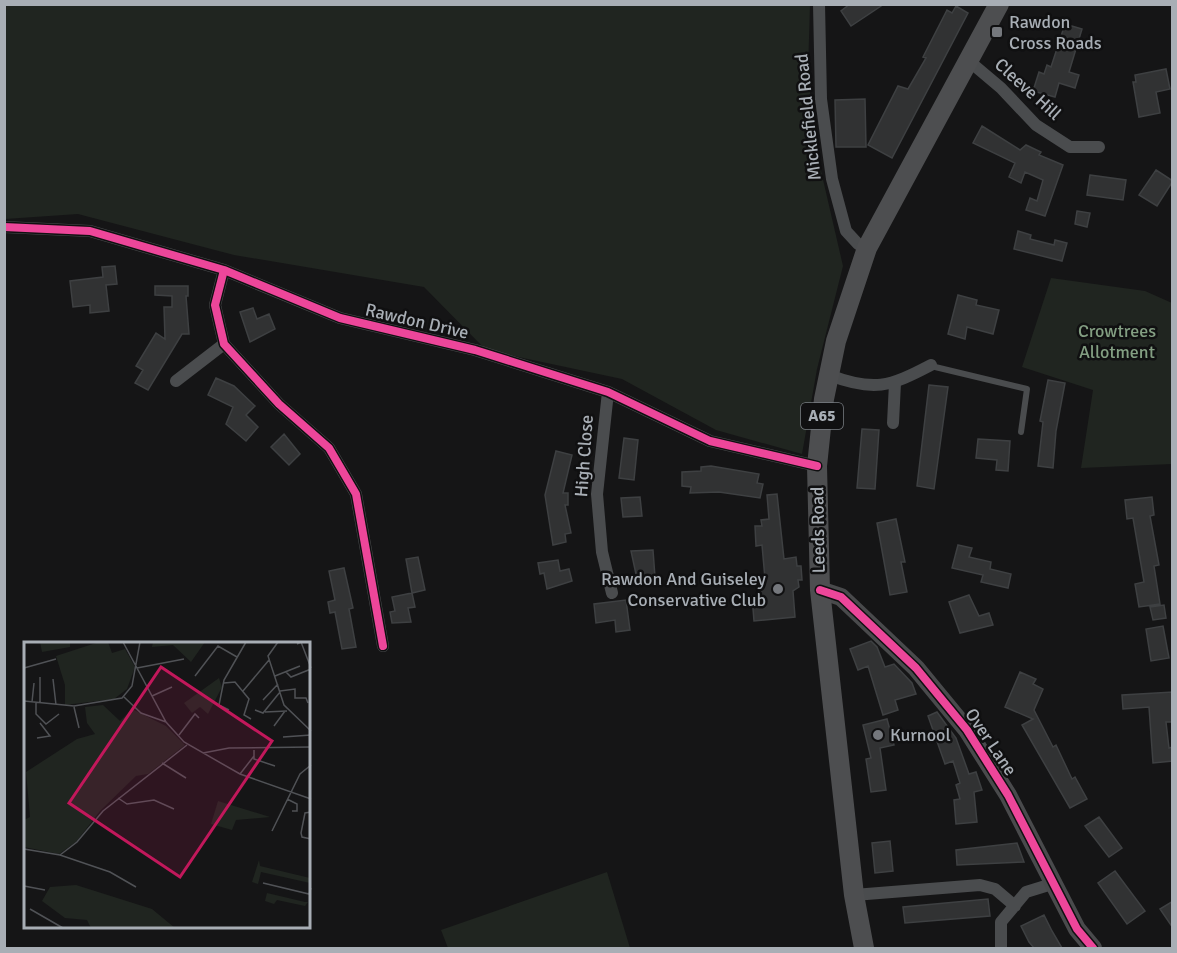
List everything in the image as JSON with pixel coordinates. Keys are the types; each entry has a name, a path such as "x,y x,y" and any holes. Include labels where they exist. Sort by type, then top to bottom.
{"main road":[{"name":"Leeds Road","path":"864,948 854,895 820,590 817,466 820,428 836,341 867,249 999,4"}],"street":[{"name":"Micklefield Road","path":"819,4 821,99 832,179 846,231 858,244 867,249"},
{"name":"Cleeve Hill","path":"969,61 1001,88 1036,125 1070,147 1099,147"},
{"name":"Rawdon Drive","path":"4,228 90,231 224,270 340,318 475,350 608,392 710,441 817,466"},
{"path":"224,270 215,304 224,344 279,404 329,448 356,494 383,646"},
{"path":"176,381 224,344"},
{"path":"829,375 856,385 895,383 931,366"},
{"path":"893,423 895,383"},
{"name":"High Close","path":"608,392 597,494 602,552 612,593"},
{"name":"Over Lane","path":"820,590 841,597 908,660 967,730 1008,795 1052,884 1077,928 1093,948"},
{"path":"1001,948 1001,922 1026,892 1052,884"},
{"path":"854,895 981,885 995,889 1015,906"}],"lane":[{"path":"931,366 1027,389 1021,432"}],"green space":[{"path":"5,5 810,5 808,71 815,145 843,266 817,369 802,454 716,430 622,379 486,350 424,287 234,255 78,214 5,219"},
{"name":"Crowtrees Allotment","path":"1051,278 1145,291 1172,303 1172,464 1081,468 1093,390 1022,367"},
{"path":"607,872 630,948 448,948 441,930"}],"building":[{"path":"850,4 884,4 851,26 841,11"},
{"path":"956,6 968,13 892,158 868,145 898,86 908,89 926,58 923,57 947,10 952,13"},
{"path":"1065,24 1082,29 1069,72 1079,75 1075,88 1059,83 1055,97 1033,91 1039,72 1044,74 1047,65 1051,67"},
{"path":"1166,69 1170,89 1156,92 1160,113 1139,117 1133,82 1136,82 1135,75"},
{"path":"865,99 866,147 836,147 835,100"},
{"path":"982,126 1020,150 1026,145 1041,152 1039,155 1063,165 1045,216 1026,210 1030,198 1037,201 1043,180 1025,172 1021,183 1009,177 1015,163 973,143"},
{"path":"1156,170 1173,181 1157,206 1139,195"},
{"path":"1090,175 1126,180 1123,200 1087,195"},
{"path":"1077,211 1090,213 1087,227 1075,224"},
{"path":"1018,231 1031,235 1030,239 1054,245 1055,240 1067,243 1062,261 1014,249"},
{"path":"115,266 117,284 106,285 109,311 90,313 90,305 73,307 70,281 103,277 102,267"},
{"path":"155,286 188,286 188,296 186,296 189,334 182,334 148,390 135,383 143,370 136,366 156,333 165,339 164,307 172,307 172,296 155,295"},
{"path":"958,295 977,300 976,305 999,310 993,334 967,327 965,339 948,334"},
{"path":"253,308 257,319 269,314 275,329 250,342 240,312"},
{"path":"216,378 234,386 255,406 246,415 258,427 246,441 226,424 233,407 208,395"},
{"path":"1048,380 1065,383 1056,431 1053,468 1038,466 1043,422 1040,421"},
{"path":"929,385 948,387 934,489 917,486"},
{"path":"862,429 879,430 875,489 857,488"},
{"path":"284,434 300,454 289,465 271,447"},
{"path":"624,438 638,440 634,480 619,478"},
{"path":"978,439 1010,441 1008,471 996,470 997,460 976,458"},
{"path":"556,451 572,455 563,493 568,493 568,505 565,505 571,533 565,534 566,542 553,545 545,495"},
{"path":"711,466 759,474 757,483 763,484 760,498 719,492 690,493 691,487 682,486 682,472 701,471 701,467"},
{"name":"Rawdon And Guiseley Conservative Club","path":"777,494 784,559 796,557 797,566 801,566 802,580 798,580 799,587 793,591 795,617 754,621 752,596 761,595 760,580 765,579 762,545 756,546 755,526 762,526 761,520 769,519 767,495"},
{"path":"640,497 642,516 623,517 621,498"},
{"path":"1152,497 1154,515 1150,516 1159,565 1154,566 1160,604 1139,607 1135,584 1144,582 1133,518 1127,519 1125,500"},
{"path":"896,519 905,562 901,562 907,592 890,595 877,523"},
{"path":"958,545 972,548 969,557 991,562 990,569 1011,574 1008,588 981,582 983,575 952,568"},
{"path":"653,550 655,577 637,579 631,551"},
{"path":"418,557 425,590 412,593 406,559"},
{"path":"558,560 560,571 569,569 572,581 547,589 544,573 540,574 538,563"},
{"path":"344,568 353,608 349,609 356,647 342,649 335,612 330,613 328,602 335,600 329,571"},
{"path":"412,593 415,607 408,608 411,622 392,623 390,612 395,611 392,597"},
{"path":"969,595 979,616 989,613 993,625 960,633 949,602"},
{"path":"626,600 630,630 616,632 615,620 596,623 594,604"},
{"path":"1164,605 1166,618 1153,620 1150,607"},
{"path":"1163,626 1169,658 1151,661 1146,629"},
{"path":"871,641 877,647 885,667 894,664 912,683 916,694 895,700 898,710 883,715 868,666 858,670 850,649"},
{"path":"1020,672 1036,679 1033,684 1043,689 1034,710 1053,747 1056,745 1072,779 1075,777 1087,799 1070,808 1022,725 1033,719 1005,707"},
{"path":"1173,692 1173,722 1166,722 1169,748 1173,747 1173,761 1153,763 1149,707 1123,709 1122,695"},
{"path":"937,712 956,738 969,774 976,772 982,790 974,792 977,822 956,824 954,800 960,799 956,785 960,783 953,761 945,764 928,716"},
{"path":"887,719 894,745 880,748 886,790 871,792 866,759 871,758 863,725"},
{"path":"1099,817 1122,848 1109,857 1085,826"},
{"path":"890,841 893,871 875,873 872,843"},
{"path":"1017,843 1024,862 957,865 956,850"},
{"path":"1115,871 1145,911 1127,924 1098,883"},
{"path":"988,899 990,916 905,923 903,907"},
{"path":"1173,901 1173,928 1160,909"},
{"path":"1044,915 1062,948 1034,948 1029,942 1021,926"}],"cycle path":[{"path":"4,227 90,231 224,270 340,318 475,350 608,392 710,441 817,466"},
{"path":"224,270 215,305 224,344 279,404 329,448 356,494 383,646"},
{"path":"820,590 841,597 916,668 967,730 1008,795 1077,929 1093,948"}],"place":[{"name":"Rawdon Cross Roads","path":"997,32"},
{"name":"Rawdon And Guiseley Conservative Club","path":"778,589"},
{"name":"Kurnool","path":"878,735"}]}
